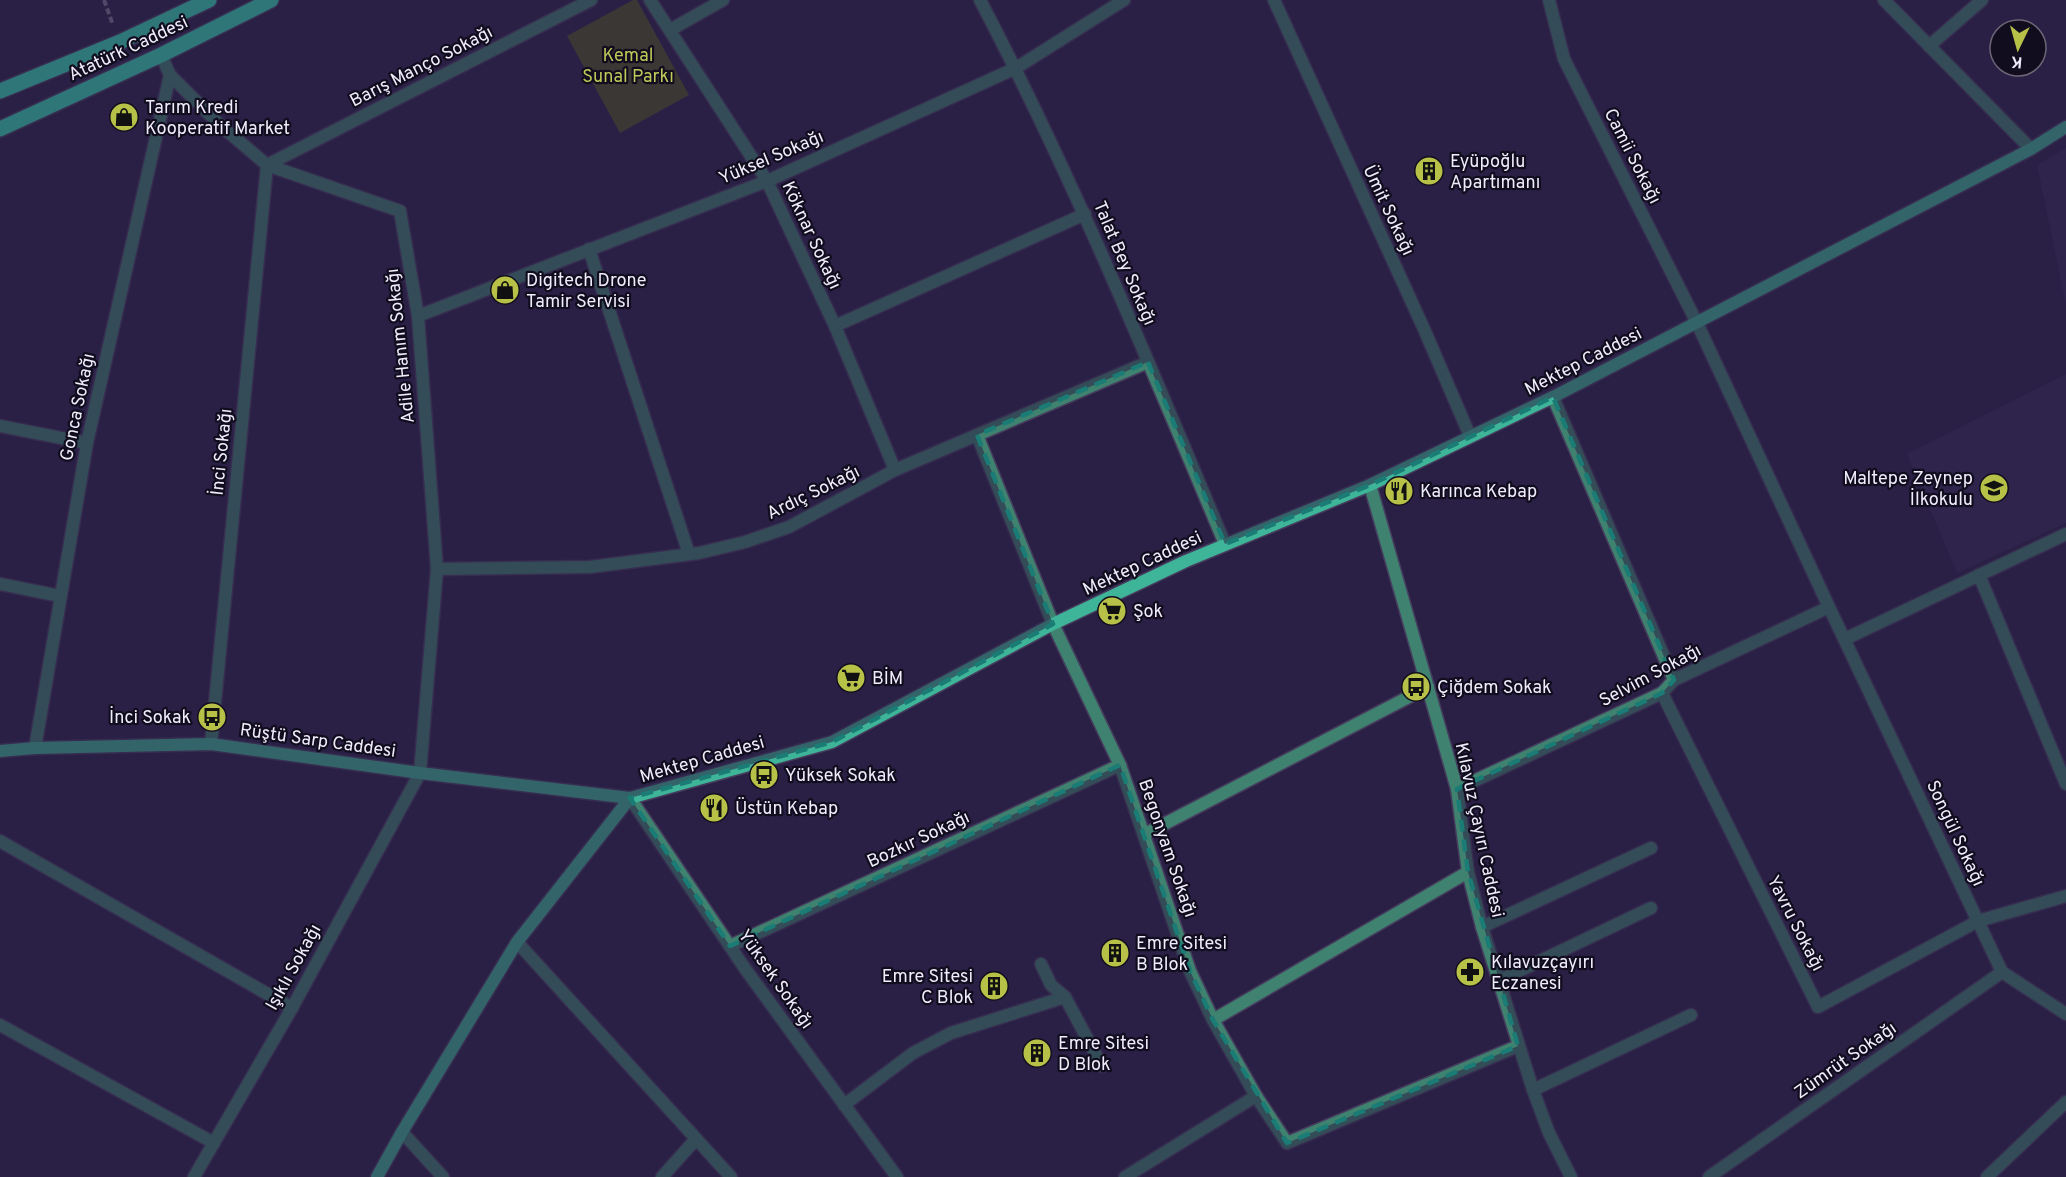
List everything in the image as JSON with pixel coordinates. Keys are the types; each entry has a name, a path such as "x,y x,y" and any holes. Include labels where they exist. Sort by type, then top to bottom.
{"main road":[{"name":"Atatürk Caddesi","path":"0,91 120,42 209,0"},
{"name":"Atatürk Caddesi","path":"0,129 161,55 271,0"}],"street":[{"name":"Barış Manço Sokağı","path":"267,165 591,0"},
{"name":"Köknar Sokağı","path":"650,0 767,181 835,326 895,470"},
{"path":"670,30 723,0"},
{"name":"Talat Bey Sokağı","path":"980,0 1016,68 1085,214 1225,544"},
{"name":"Yüksel Sokağı","path":"418,316 767,181 1016,68 1124,0"},
{"name":"Ümit Sokağı","path":"1274,0 1424,329 1470,436"},
{"path":"1884,0 2031,149"},
{"path":"1929,46 1982,0"},
{"name":"Camii Sokağı","path":"1546,1 1563,59 1697,323 1829,607"},
{"name":"Adile Hanım Sokağı","path":"161,55 170,75 219,124 267,165 400,211 418,316 437,569 420,773"},
{"name":"Gonca Sokağı","path":"35,748 87,443 170,75"},
{"name":"Mektep Caddesi","path":"377,1177 517,942 630,798 832,742 1053,624 1186,561 1370,485 1552,397 2031,149 2066,127"},
{"name":"İnci Sokağı","path":"211,744 267,165"},
{"path":"835,326 1085,214"},
{"path":"588,249 689,554"},
{"name":"Ardıç Sokağı","path":"437,569 590,567 689,554 745,542 789,527 895,470 1148,362"},
{"path":"1552,397 1674,680"},
{"path":"0,426 87,443"},
{"name":"Begonyam Sokağı","path":"977,435 1053,624 1120,765 1190,971 1213,1020 1256,1096 1287,1143 1518,1046"},
{"name":"Kılavuz Çayırı Caddesi","path":"1370,485 1456,789 1468,872 1482,927 1533,1090 1549,1133 1571,1177"},
{"path":"1845,639 2066,534"},
{"path":"1979,575 2066,784"},
{"path":"0,584 60,596"},
{"name":"Songül Sokağı","path":"1829,607 2002,972"},
{"name":"Selvim Sokağı","path":"1456,789 1662,693 1674,680 1829,607"},
{"path":"1145,834 1428,687"},
{"name":"Yavru Sokağı","path":"1662,693 1818,1007 1978,921"},
{"name":"Rüştü Sarp Caddesi","path":"0,752 35,748 211,744 420,773 630,798"},
{"name":"Bozkır Sokağı","path":"730,946 1120,765"},
{"name":"Işıklı Sokağı","path":"194,1177 292,1008 420,773"},
{"name":"Yüksek Sokağı","path":"630,798 730,946 897,1177"},
{"path":"0,841 292,1008"},
{"path":"1482,927 1651,848"},
{"path":"1213,1020 1468,872"},
{"path":"1978,921 2066,896"},
{"path":"1498,981 1651,908"},
{"path":"517,942 731,1177"},
{"path":"1041,964 1051,985 1065,998 1102,1066"},
{"path":"2002,972 2066,1014"},
{"name":"Zümrüt Sokağı","path":"1709,1177 2002,972"},
{"path":"844,1105 913,1053 951,1033 1065,998"},
{"path":"1533,1090 1691,1015"},
{"path":"0,1025 214,1143"},
{"path":"1125,1177 1256,1096"},
{"path":"1987,1177 2066,1102"},
{"path":"402,1132 442,1177"},
{"path":"662,1177 696,1139"}],"path":[{"path":"104,0 120,42"}],"highlighted area":[{"path":"1148,362 1225,544 1370,485 1553,397 1674,680 1662,693 1457,789 1468,872 1518,1046 1287,1143 1213,1020 1190,971 1120,765 730,946 630,798 832,742 1053,624 977,435"}],"shaded area":[{"path":"2066,148 2066,305 2037,165"},
{"name":"Maltepe Zeynep İlkokulu","path":"2066,374 2066,523 1957,573 1907,454"}],"green space":[{"name":"Kemal Sunal Parkı","path":"633,0 637,0 689,95 620,133 567,36"}],"place":[{"name":"Tarım Kredi Kooperatif Market","path":"124,117"},
{"name":"Eyüpoğlu Apartımanı","path":"1429,171"},
{"name":"Digitech Drone Tamir Servisi","path":"505,290"},
{"name":"Maltepe Zeynep İlkokulu","path":"1994,488"},
{"name":"Karınca Kebap","path":"1399,491"},
{"name":"Şok","path":"1112,611"},
{"name":"BİM","path":"851,678"},
{"name":"Çiğdem Sokak","path":"1416,687"},
{"name":"İnci Sokak","path":"212,717"},
{"name":"Yüksek Sokak","path":"764,775"},
{"name":"Üstün Kebap","path":"714,808"},
{"name":"Emre Sitesi B Blok","path":"1115,953"},
{"name":"Kılavuzçayırı Eczanesi","path":"1470,972"},
{"name":"Emre Sitesi C Blok","path":"994,986"},
{"name":"Emre Sitesi D Blok","path":"1037,1053"}]}
